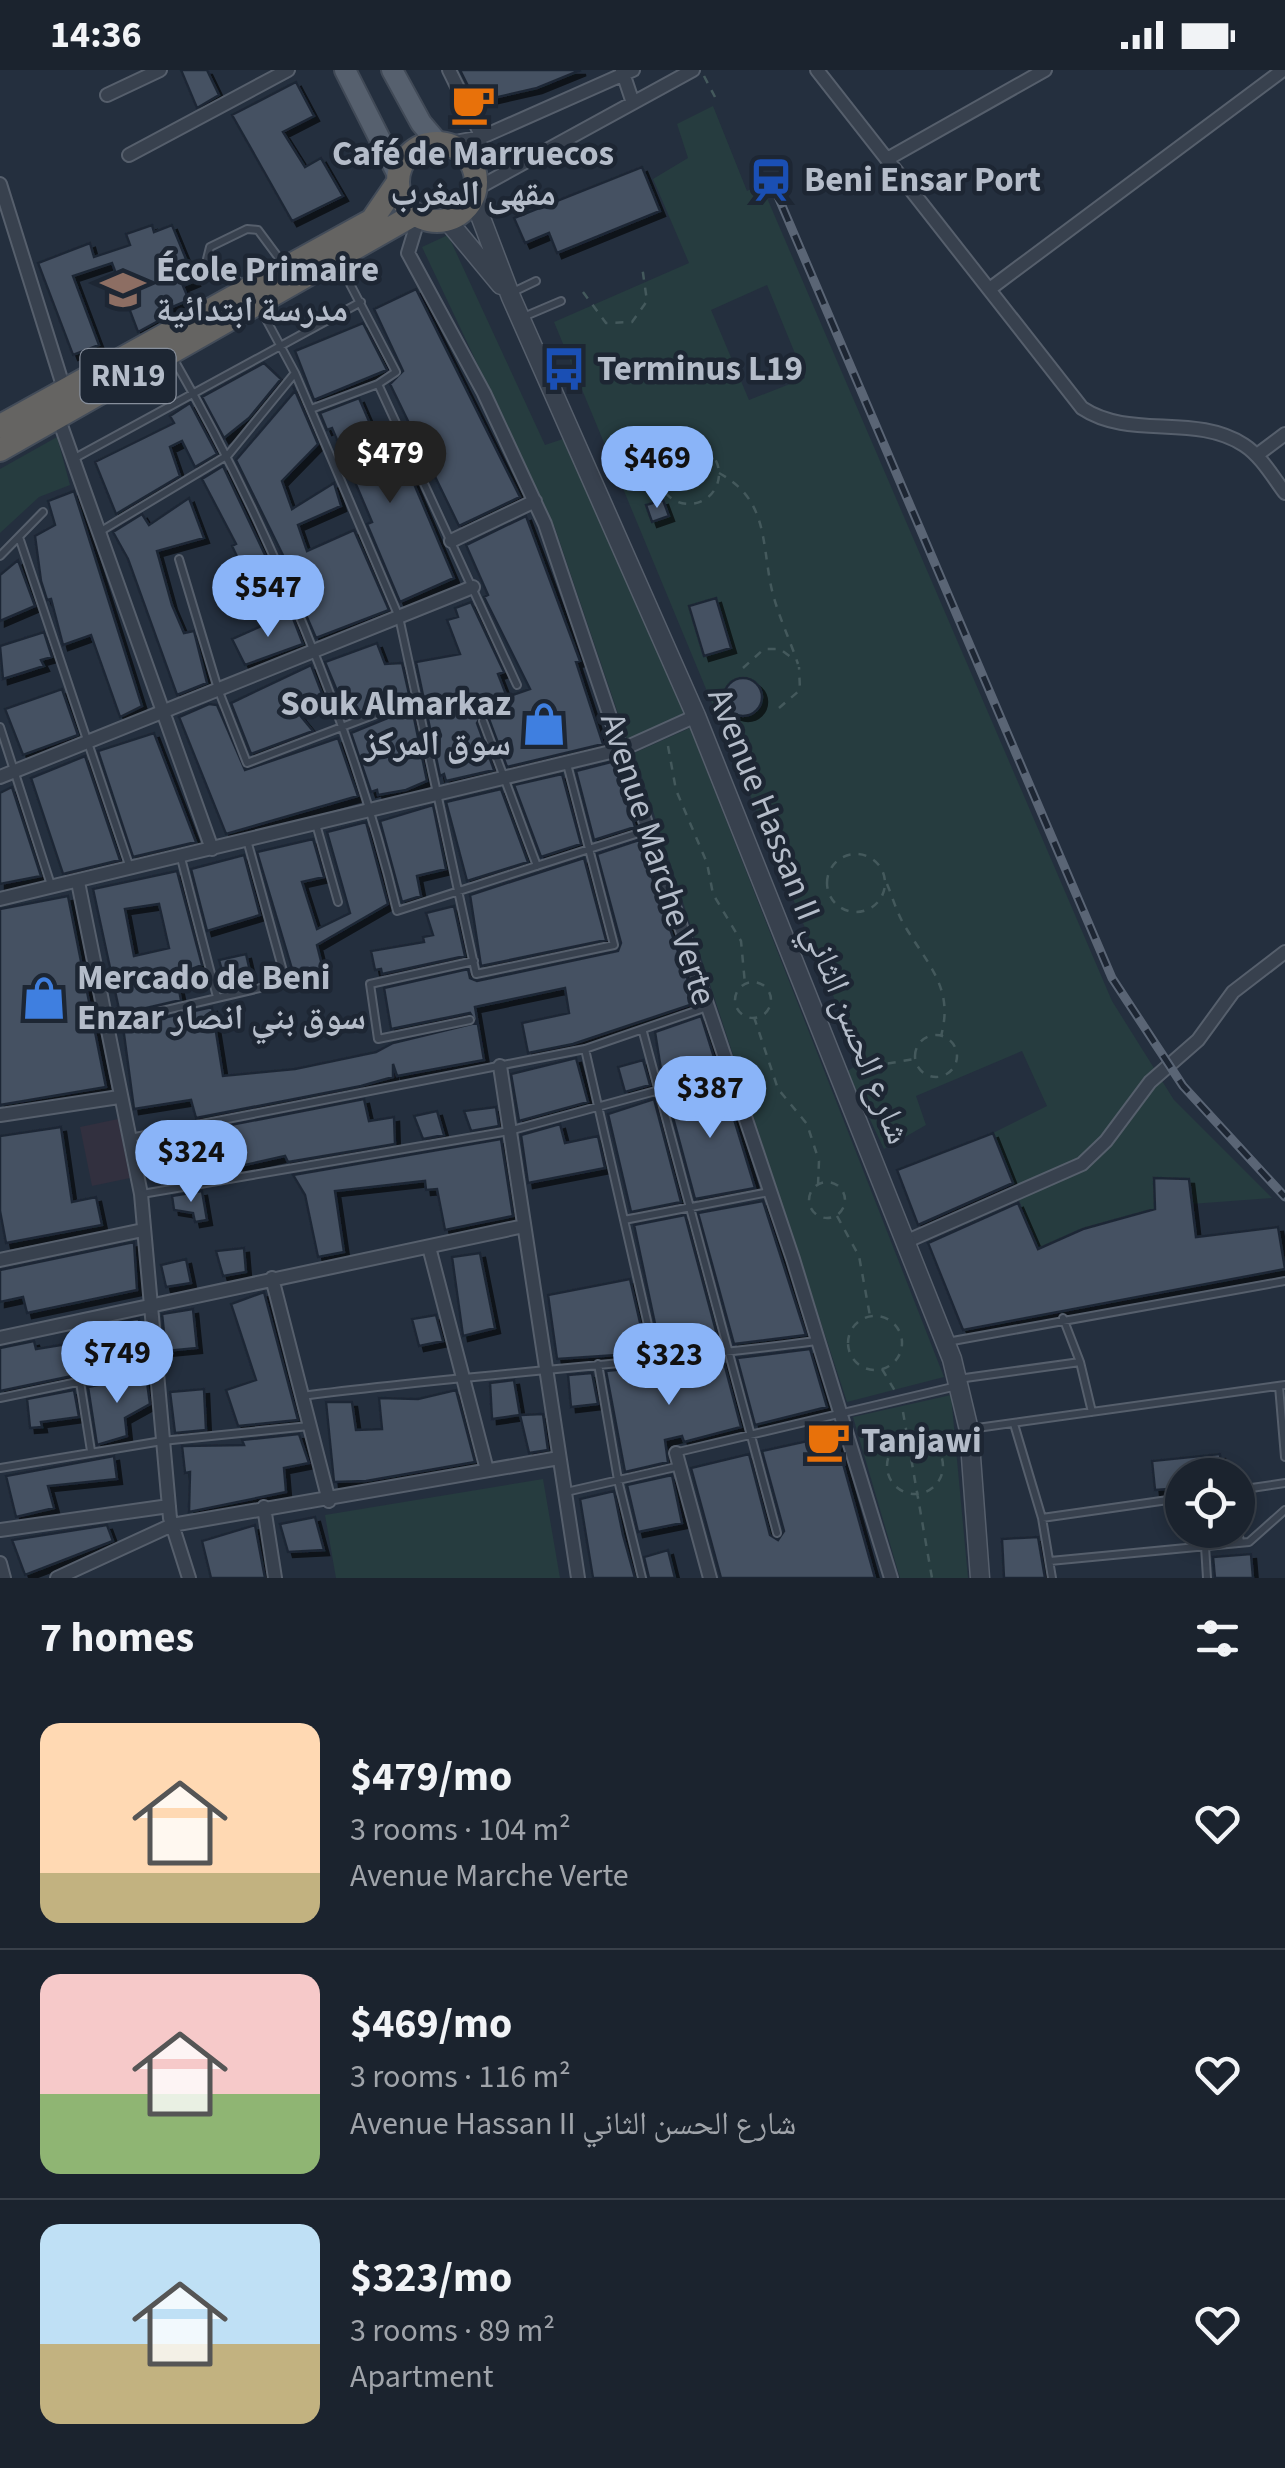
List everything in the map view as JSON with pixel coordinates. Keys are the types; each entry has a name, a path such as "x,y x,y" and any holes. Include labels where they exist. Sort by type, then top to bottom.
{"highway":[{"name":"RN19","path":"0,450 64,405 289,276 372,220 412,152 441,144"},
{"path":"398,179 402,200 417,216 447,220 465,210 474,184 458,149 441,144"},
{"name":"RN19","path":"289,276 337,259 417,216"},
{"name":"RN19","path":"0,426 64,405 170,353 253,296"}],"main road":[{"path":"345,70 398,179"},
{"path":"392,70 420,123 441,144"}],"street":[{"path":"107,95 160,70"},
{"path":"129,155 288,70"},
{"path":"449,70 482,137 474,184"},
{"path":"474,184 693,70"},
{"path":"818,70 1082,408 1098,419 1208,431 1243,444 1285,493"},
{"path":"889,158 1045,70"},
{"path":"991,288 1283,70"},
{"path":"441,144 482,137 626,72 633,103"},
{"path":"0,184 64,405 75,458 212,849"},
{"name":"Avenue Hassan II شارع الحسن الثاني","path":"474,184 510,295 696,716 945,1342 969,1430 980,1578"},
{"name":"Avenue Marche Verte","path":"417,216 408,253 484,393 535,501 623,749 770,1192 890,1578"},
{"name":"Avenue Hassan II شارع الحسن الثاني","path":"447,220 510,295"},
{"path":"1257,456 1285,434"},
{"path":"452,540 535,501"},
{"path":"0,777 474,587"},
{"path":"0,899 623,749 696,716"},
{"path":"78,882 141,1194 169,1506 189,1578"},
{"path":"905,1242 1082,1164 1106,1141 1146,1087 1198,1040 1233,992 1285,952"},
{"path":"500,1066 578,1578"},
{"path":"0,1114 119,1097"},
{"path":"0,1338 524,1226"},
{"path":"1,1256 143,1230"},
{"path":"429,1247 487,1470"},
{"path":"272,1278 329,1500"},
{"path":"57,1578 172,1525 559,1458"},
{"path":"679,1459 710,1578"},
{"path":"0,1530 169,1506"},
{"path":"264,1508 275,1578"},
{"path":"0,1562 4,1578"}],"lane":[{"path":"289,276 258,230 246,229 210,247 207,259 253,296 295,373 399,617 476,974 614,945 567,763"},
{"path":"311,409 378,384 396,372 337,259"},
{"path":"510,295 536,282"},
{"path":"520,319 561,301"},
{"path":"75,458 360,302"},
{"path":"170,353 228,455 311,652 373,810 397,912 650,829"},
{"path":"101,531 228,455 295,373"},
{"path":"378,384 518,685"},
{"path":"0,556 43,512"},
{"path":"20,537 130,869"},
{"path":"180,560 218,689 246,763 418,698"},
{"path":"484,722 537,866"},
{"path":"0,727 52,888"},
{"path":"316,824 338,902"},
{"path":"105,1024 286,982 248,840"},
{"path":"180,857 217,997"},
{"path":"470,1020 378,1039 370,984 474,962"},
{"path":"127,1139 585,1049 708,1007"},
{"path":"643,1032 777,1533"},
{"path":"585,1049 656,1360"},
{"path":"141,1194 509,1131 729,1071"},
{"path":"624,1220 770,1192"},
{"path":"945,1342 1285,1281"},
{"path":"1063,1318 1080,1362 1092,1413"},
{"path":"302,1396 462,1375 656,1360 818,1340"},
{"path":"564,1492 618,1480 749,1436 959,1382 1080,1362"},
{"path":"598,1364 618,1480 642,1578"},
{"path":"0,1398 154,1366"},
{"path":"80,1382 91,1452"},
{"path":"969,1430 1282,1386 1285,1457"},
{"path":"1014,1424 1042,1518 1052,1578"},
{"path":"0,1468 162,1441 310,1426"},
{"path":"1255,1487 1285,1483"},
{"path":"1042,1518 1165,1500"},
{"path":"1255,1537 1285,1510"},
{"path":"1050,1562 1186,1548"},
{"path":"1205,1548 1207,1578"}],"path":[{"path":"701,70 715,97"},
{"path":"583,292 606,322 632,322 647,300 642,266"},
{"path":"719,473 710,496 687,504 665,492 660,468 673,448 685,444 708,451 719,473 740,486 760,517 772,591 798,664 800,690 779,708"},
{"path":"744,668 764,649 780,649 798,664"},
{"path":"661,732 671,753 676,790 707,863 714,894 741,941 744,984"},
{"path":"886,882 881,900 863,912 839,907 826,888 828,873 848,854 874,859 886,882 901,920 932,963 947,999 941,1036"},
{"path":"744,984 762,984 771,998 768,1009 754,1018 743,1014 736,1004 736,992 744,984"},
{"path":"754,1018 778,1089 806,1124 819,1161 818,1185 809,1198 811,1209 824,1218 836,1215 844,1206 843,1194 835,1185 818,1185"},
{"path":"941,1036 954,1046 956,1056 948,1073 923,1073 915,1059 921,1040 941,1036"},
{"path":"872,1066 915,1059"},
{"path":"836,1215 859,1256 870,1316"},
{"path":"870,1316 896,1324 903,1341 897,1359 882,1369 865,1368 849,1349 855,1324 870,1316"},
{"path":"882,1369 900,1400 920,1493 932,1578"},
{"path":"909,1438 934,1444 944,1466 936,1484 920,1493 902,1490 887,1470 894,1446 909,1438"}],"shaded area":[{"path":"118,1119 130,1178 92,1186 80,1127"}],"green space":[{"path":"713,106 747,191 761,184 1112,1001 1174,1100 1272,1198 1191,1204 1154,1178 1155,1209 1083,1229 1038,1249 993,1133 1047,1106 1022,1051 916,1096 926,1125 884,1149 847,1071 861,1063 554,322 689,263 653,179 688,158 677,124","holes":["767,285 805,378 749,400 711,310"]},
{"path":"448,235 545,445 563,439 687,714 627,740 555,528 422,247"},
{"path":"57,437 70,485 39,497 0,533 0,469"},
{"path":"690,728 944,1377 847,1402 634,753"},
{"path":"951,1395 968,1578 900,1578 853,1417"},
{"path":"543,1479 560,1578 336,1578 325,1515"}],"building":[{"path":"181,70 207,70 219,95 197,108"},
{"path":"460,70 581,70 537,88 476,102"},
{"path":"296,82 314,116 283,132 305,167 321,158 343,196 292,221 232,115"},
{"path":"642,167 660,211 557,253 549,233 525,243 514,218"},
{"name":"École Primaire مدرسة ابتدائية","path":"152,225 154,232 172,225 195,281 183,286 189,300 158,313 160,320 138,332 112,263 73,276 99,345 73,355 38,263 90,243 94,257 130,245 126,234"},
{"path":"416,289 520,497 459,526 390,384 403,371 374,309"},
{"path":"363,323 387,370 314,400 295,351"},
{"path":"264,363 281,379 249,418 224,438 202,397"},
{"path":"293,386 318,444 282,481 292,509 334,483 341,506 298,525 307,551 354,530 389,610 316,638 303,608 308,606 236,460 295,391"},
{"path":"359,398 394,479 409,472 454,578 400,602 367,524 372,522 332,428 327,430 320,413"},
{"path":"190,403 217,454 195,467 182,441 170,447 180,476 116,514 95,462 174,423 170,416"},
{"path":"223,466 275,576 252,588 232,546 236,544 202,479"},
{"path":"74,491 142,706 120,717 91,635 63,645 51,599 47,600 41,581 35,536 55,525 48,501"},
{"path":"189,498 204,538 157,551 184,633 194,631 207,683 177,695 128,559 113,532 142,514 149,525"},
{"path":"663,500 669,516 652,522 646,505"},
{"path":"526,516 580,661 576,662 603,744 507,767 489,719 482,714 477,723 494,770 446,781 444,774 440,776 416,662 460,654 447,620 458,617 455,608 471,602 504,672 498,674 507,697 530,689 484,597 488,595 466,545"},
{"path":"18,560 35,606 0,621 0,575"},
{"path":"716,598 731,648 704,656 689,606"},
{"path":"291,613 303,644 245,665 232,639"},
{"path":"44,632 52,657 41,660 44,666 3,679 0,646"},
{"path":"377,643 385,664 402,663 409,694 348,717 325,662"},
{"path":"311,665 326,704 299,714 313,731 251,754 231,703"},
{"path":"743,678 756,684 762,697 756,710 743,716 730,710 724,697 730,684"},
{"path":"62,689 78,735 23,755 5,709"},
{"path":"209,704 217,705 245,770 338,738 358,796 226,834 179,717"},
{"path":"412,708 427,781 406,790 378,795 377,790 371,792 351,733"},
{"path":"154,733 196,842 133,857 98,751"},
{"path":"85,756 120,860 63,874 31,778"},
{"path":"615,761 635,827 594,840 576,771"},
{"path":"562,774 581,844 541,857 514,785"},
{"path":"12,787 41,876 0,884 0,793"},
{"path":"501,789 528,862 467,881 446,802"},
{"path":"433,805 446,869 417,876 421,896 402,902 380,821"},
{"path":"366,822 388,904 317,945 323,969 295,979 257,852 313,839 324,877 302,882 317,929 350,913 327,832"},
{"path":"639,840 696,1003 573,1044 528,1053 522,1023 569,1013 565,988 475,1007 484,1060 397,1076 393,1064 393,1077 361,1086 196,1118 191,1100 134,1109 123,1027 212,1007 223,1076 295,1069 376,1052 393,1043 476,1023 470,1013 391,1029 384,988 468,969 470,978 477,981 618,951 621,943 597,854"},
{"path":"244,855 260,915 207,931 191,869"},
{"path":"584,858 606,940 481,966 470,895"},
{"path":"177,871 202,965 176,975 181,1000 120,1014 93,889","holes":["159,904 169,948 134,956 125,909"]},
{"name":"Mercado de Beni Enzar سوق بني انصار","path":"68,896 106,1087 0,1105 0,909"},
{"path":"454,906 465,956 382,974 381,969 375,970 371,951 424,942 423,937 433,935 426,913"},
{"path":"246,954 252,980 227,987 219,960"},
{"path":"701,1016 717,1067 663,1082 655,1032"},
{"path":"576,1058 588,1102 519,1121 511,1074"},
{"path":"643,1060 650,1085 625,1092 618,1067"},
{"path":"722,1080 755,1188 695,1199 667,1095"},
{"path":"364,1099 369,1121 394,1117 395,1144 288,1162 285,1156 169,1182 169,1178 158,1179 152,1145 200,1131"},
{"path":"654,1099 681,1202 631,1212 608,1114"},
{"path":"496,1107 499,1126 471,1131 464,1111"},
{"path":"437,1111 444,1135 423,1139 414,1116"},
{"path":"560,1124 565,1143 598,1136 605,1168 528,1183 521,1135"},
{"path":"61,1127 72,1202 96,1197 102,1225 6,1243 0,1211 0,1136"},
{"path":"993,1133 1013,1183 918,1225 897,1170"},
{"path":"501,1139 513,1216 445,1230 437,1189 426,1190 425,1181 335,1191 344,1252 318,1257 305,1195 293,1175"},
{"path":"1154,1178 1189,1179 1196,1237 1278,1227 1285,1269 963,1330 928,1243 1018,1203 1038,1249 1083,1229 1155,1209"},
{"path":"202,1191 207,1220 195,1222 193,1213 174,1210 172,1196"},
{"path":"763,1201 806,1335 734,1344 698,1213"},
{"path":"685,1215 720,1346 661,1352 634,1225"},
{"path":"134,1242 137,1290 27,1313 23,1297 0,1302 0,1270"},
{"path":"244,1248 246,1272 223,1276 216,1251"},
{"path":"480,1253 495,1328 463,1336 452,1257"},
{"path":"186,1259 191,1283 166,1287 161,1265"},
{"path":"630,1279 647,1353 557,1359 548,1295"},
{"path":"264,1292 298,1420 238,1426 226,1390 256,1380 231,1304"},
{"path":"193,1309 197,1348 166,1351 162,1314"},
{"path":"436,1315 443,1341 419,1346 412,1319"},
{"path":"139,1318 144,1361 0,1391 0,1348 34,1341 36,1349 110,1337 107,1325"},
{"path":"810,1349 827,1407 755,1425 737,1358"},
{"path":"723,1359 741,1427 684,1442 682,1436 665,1440 668,1462 625,1472 606,1371"},
{"path":"592,1373 598,1404 571,1407 568,1375"},
{"path":"146,1375 150,1404 125,1418 127,1436 97,1445 88,1387"},
{"path":"514,1380 520,1415 492,1419 490,1383"},
{"path":"204,1389 206,1430 175,1433 170,1392"},
{"path":"74,1390 79,1417 41,1422 42,1427 30,1428 27,1399"},
{"path":"456,1390 475,1462 366,1481 334,1482 326,1402 352,1402 356,1430 382,1429 379,1398 418,1399"},
{"path":"543,1414 548,1450 529,1453 520,1415"},
{"path":"299,1434 309,1463 284,1468 286,1492 189,1512 190,1472 185,1473 182,1446 244,1445 242,1440"},
{"path":"835,1435 875,1578 721,1578 691,1468 749,1454 770,1535 778,1540 784,1531 762,1451"},
{"path":"1220,1454 1220,1458 1181,1458"},
{"path":"114,1456 117,1479 48,1486 54,1508 16,1517 6,1476"},
{"path":"1165,1460 1165,1489 1155,1490 1152,1461"},
{"path":"672,1475 682,1523 638,1532 627,1485"},
{"path":"614,1491 635,1578 593,1578 580,1499"},
{"path":"315,1517 324,1550 288,1552 280,1524"},
{"path":"107,1525 113,1541 25,1575 12,1540"},
{"path":"255,1525 265,1578 211,1578 202,1541"},
{"path":"1038,1537 1045,1578 1004,1578 1002,1539"},
{"path":"668,1550 675,1578 649,1578 644,1557"},
{"path":"1251,1554 1253,1578 1215,1578 1213,1557"}],"railway":[{"path":"771,180 1112,978 1183,1086 1285,1197"}],"place":[{"name":"Café de Marruecos مقهى المغرب","path":"473,104"},
{"name":"Beni Ensar Port","path":"771,180"},
{"name":"École Primaire مدرسة ابتدائية","path":"123,290"},
{"name":"Terminus L19","path":"564,369"},
{"name":"Souk Almarkaz سوق المركز","path":"544,724"},
{"name":"Mercado de Beni Enzar سوق بني انصار","path":"44,998"},
{"name":"Tanjawi","path":"828,1441"}]}
